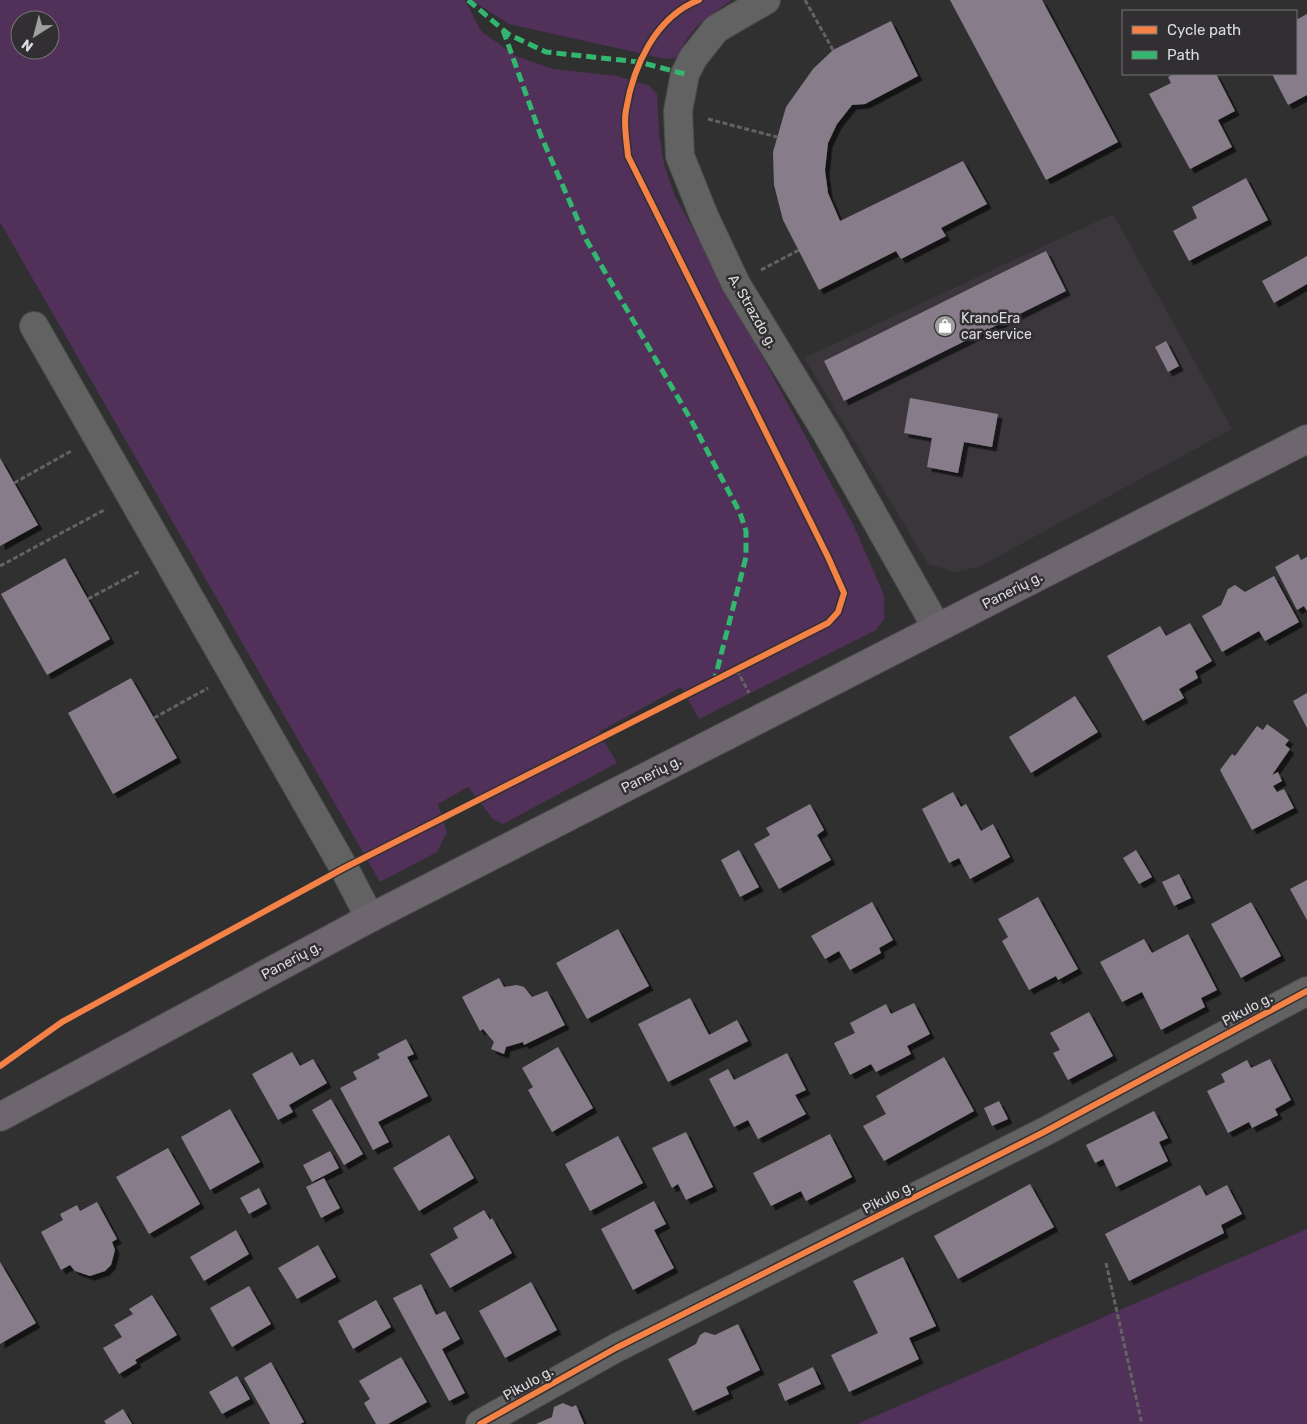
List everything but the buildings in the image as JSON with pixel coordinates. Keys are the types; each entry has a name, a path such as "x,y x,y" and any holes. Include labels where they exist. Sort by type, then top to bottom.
{"main road":[{"name":"Panerių g.","path":"0,1117 370,918 1307,439"}],"street":[{"name":"A. Strazdo g.","path":"766,0 716,29 693,58 685,74 678,111 680,156 704,216 736,284 828,435 937,628"},
{"path":"34,326 344,868 370,918"},
{"name":"Pikulo g.","path":"480,1424 616,1348 1044,1132 1307,991"}],"path":[{"path":"804,0 833,50"},
{"path":"678,111 777,137"},
{"path":"736,284 799,250"},
{"path":"14,482 98,437"},
{"path":"0,566 131,496"},
{"path":"88,599 166,557"},
{"path":"154,718 233,674"},
{"path":"1106,1263 1142,1424"}],"shaded area":[{"path":"0,0 465,0 481,31 516,56 553,69 617,76 650,86 657,94 659,133 664,164 675,196 853,524 884,595 884,619 876,630 699,719 681,687 599,732 617,763 503,824 493,819 468,787 438,804 447,832 437,852 380,882 0,222"},
{"path":"471,0 732,0 693,31 682,47 678,57 666,59 509,24"},
{"path":"1113,214 1232,429 979,567 955,572 928,564 804,358"},
{"path":"1307,1229 1307,1424 857,1424"}],"marked path":[{"path":"468,0 508,34 546,52 639,62 685,74"},
{"path":"503,30 541,136 587,241 691,420 740,513 746,531 746,557 714,682"}],"cycle path":[{"path":"0,1066 62,1022 344,868 828,623 838,612 844,593 828,557 628,156 625,115 634,77 641,61 658,31 670,18 699,0"},
{"path":"480,1424 616,1348 1044,1132 1307,991"}],"place":[{"name":"KranoEra car service","path":"945,326"}]}
